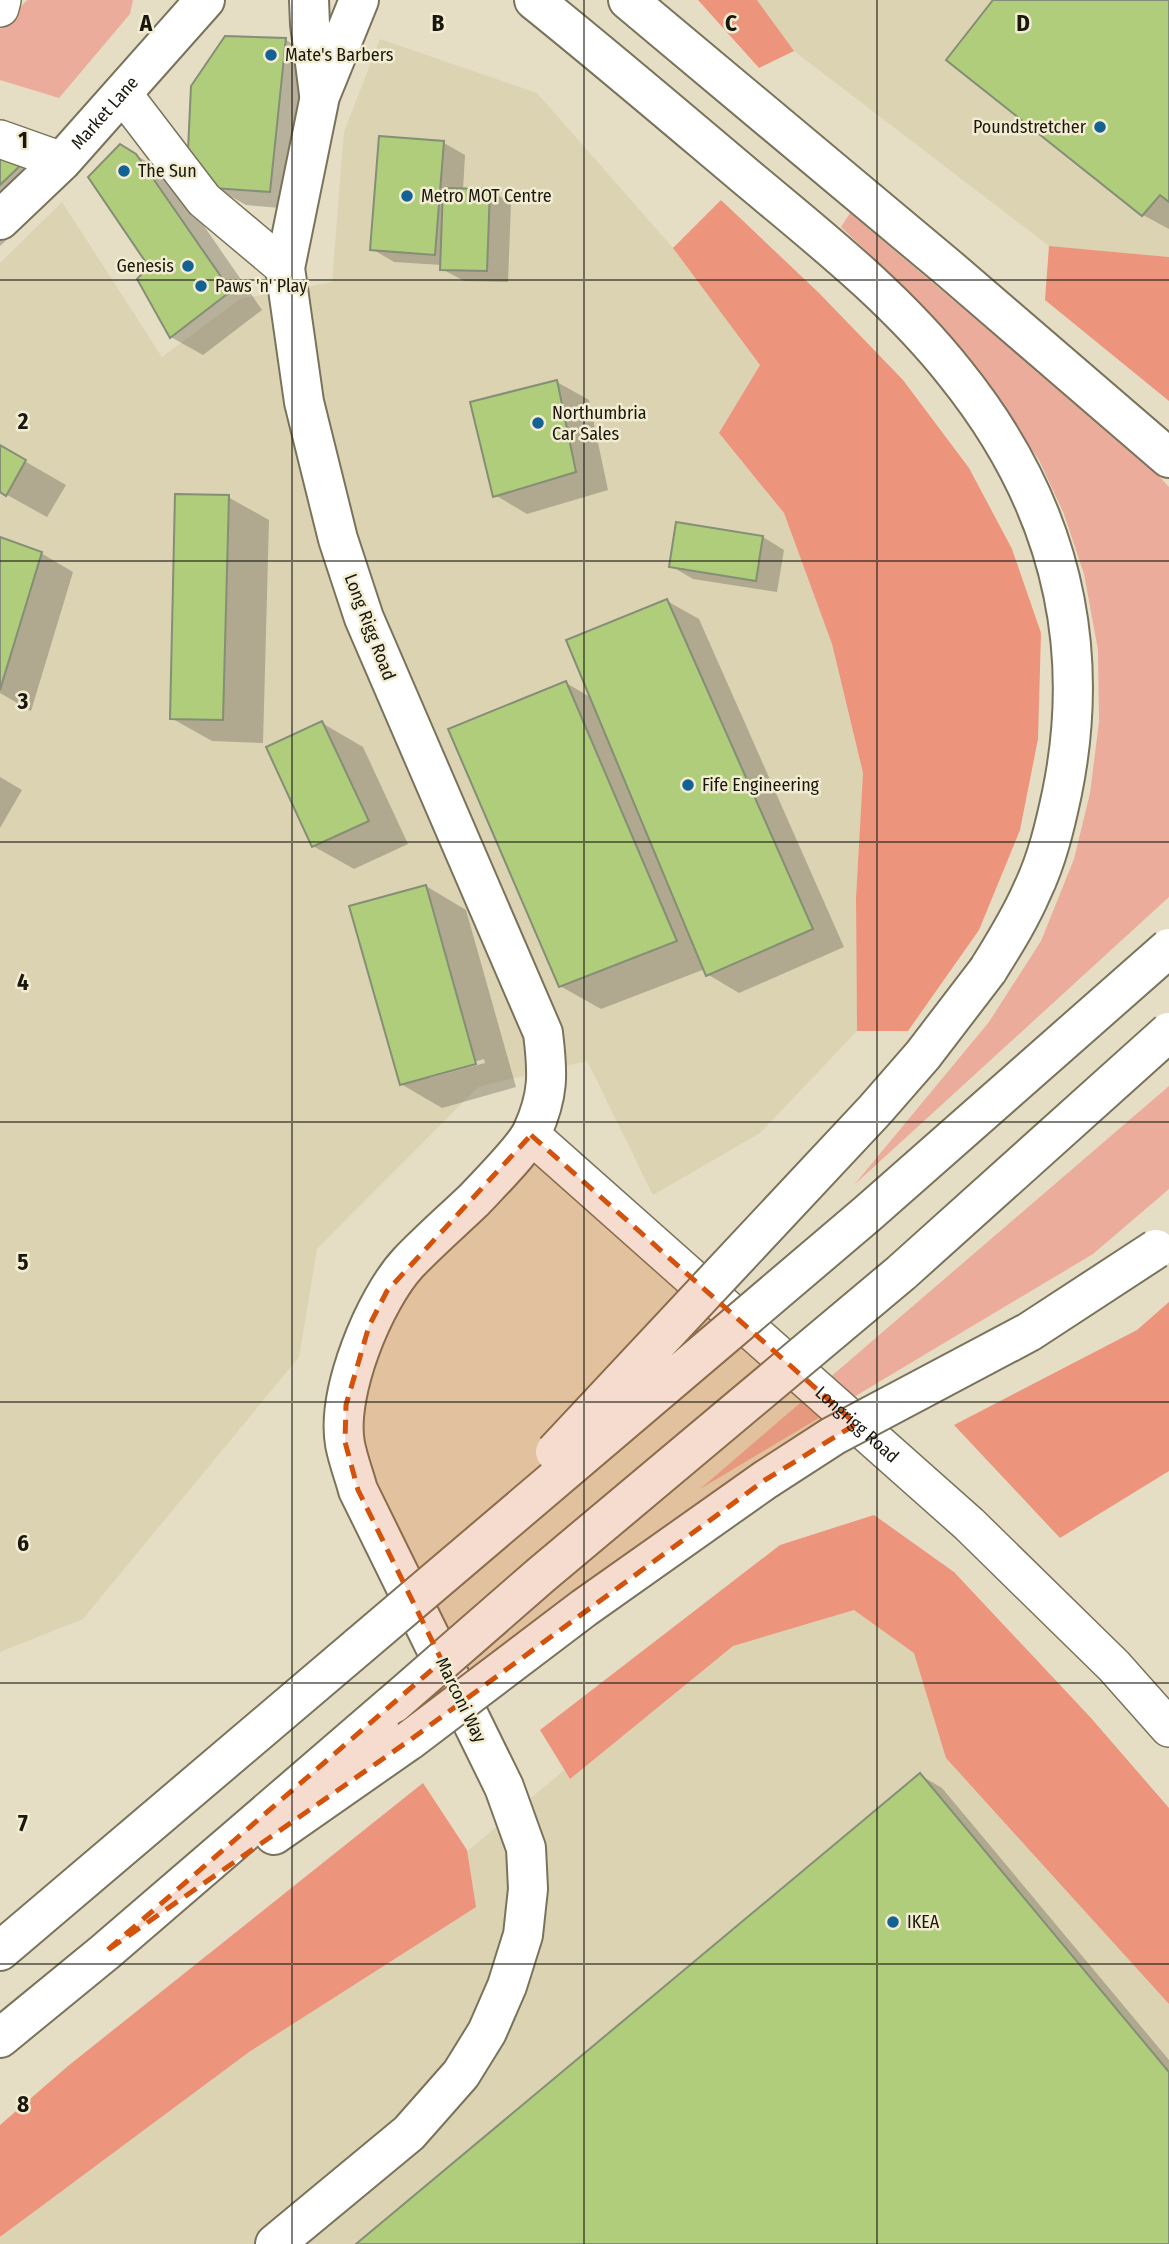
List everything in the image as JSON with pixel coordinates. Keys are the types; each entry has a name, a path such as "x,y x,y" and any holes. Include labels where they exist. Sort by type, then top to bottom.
{"main road":[{"name":"Market Lane","path":"0,220 62,162 205,0"},
{"path":"309,0 320,96"},
{"path":"320,96 359,0"},
{"path":"444,1572 875,1110 923,1055 988,970 1033,890 1049,846 1067,766 1073,715 1074,675 1065,590 1038,508 986,415 955,373 871,283 534,0"},
{"path":"628,0 946,266 1169,458"},
{"name":"Long Rigg Road","path":"320,96 285,268 304,402 338,539 364,618 543,1033 548,1071 544,1101 531,1135"},
{"path":"0,1951 867,1214 1169,948"},
{"path":"0,2038 105,1952 541,1575 901,1273 1169,1032"},
{"name":"Marconi Way","path":"275,2244 409,2133 461,2074 487,2032 507,1986 523,1935 528,1889 526,1847 505,1787 358,1490 345,1442 346,1405 353,1375 369,1326 387,1291 407,1264 490,1184 531,1135"},
{"path":"105,1952 410,1740 584,1608 765,1480 833,1436 1029,1332 1163,1244"}],"street":[{"path":"0,8 2,0"},
{"path":"123,94 204,200 285,268"},
{"path":"0,139 62,162"},
{"name":"Longrigg Road","path":"531,1135 969,1524 1114,1666 1169,1728"}],"highlighted area":[{"path":"531,1135 856,1424 765,1480 410,1740 105,1952 442,1661 358,1490 345,1442 346,1405 369,1326 387,1291"}],"shaded area":[{"path":"27,0 133,0 130,14 59,98 0,80 0,29"},
{"path":"698,0 757,0 794,51 759,68"},
{"path":"751,0 1169,0 1169,257 1049,246 794,51"},
{"path":"380,39 537,93 673,248 761,365 719,433 784,513 832,644 863,774 856,898 857,1031 760,1133 653,1195 587,1061 478,1087 317,1249 299,1357 83,1619 0,1652 0,263 62,202 162,357 240,299 332,282 344,132"},
{"path":"721,200 819,293 903,380 969,468 1012,549 1041,633 1038,739 1020,830 979,930 908,1031 857,1031 856,898 863,773 832,644 784,513 719,433 760,365 673,248"},
{"path":"850,213 1151,467 1169,487 1169,897 854,1185 989,1022 1041,941 1074,859 1090,793 1099,722 1098,650 1084,574 1064,514 1039,460 962,350 909,292 841,227"},
{"path":"1049,246 1169,257 1169,401 1045,300"},
{"path":"1169,1086 1169,1189 1093,1254 700,1489"},
{"path":"1169,1302 1169,1471 1060,1538 954,1425 1137,1330"},
{"path":"874,1515 954,1572 1091,1718 1169,1808 1169,2004 946,1758 914,1653 854,1610 733,1646 570,1779 540,1730 780,1545"},
{"path":"845,1534 1169,1904 1169,2244 0,2244 0,2238 250,2034"},
{"path":"423,1783 467,1850 476,1907 249,2052 0,2237 0,2125 68,2066"}],"building":[{"name":"Poundstretcher","path":"993,0 1169,0 1169,202 1160,195 1142,216 946,60"},
{"path":"225,36 286,38 270,192 213,188 188,150 191,86"},
{"name":"Metro MOT Centre","path":"379,136 444,141 435,255 370,250"},
{"path":"120,144 136,154 231,291 170,338 137,279 149,267 88,177"},
{"path":"0,157 22,164 0,185"},
{"path":"443,188 490,189 487,271 440,270"},
{"path":"557,380 576,472 493,497 470,402"},
{"path":"0,445 26,460 6,496 0,492"},
{"path":"175,494 229,495 223,720 170,719"},
{"path":"676,522 763,536 756,581 669,567"},
{"path":"0,537 42,552 0,690"},
{"name":"Fife Engineering","path":"667,599 813,929 706,976 566,640"},
{"path":"566,681 677,941 559,987 448,729"},
{"path":"322,721 369,821 312,847 266,747"},
{"path":"426,885 476,1064 400,1085 349,906"},
{"name":"IKEA","path":"920,1773 1169,2072 1169,2244 356,2244"}],"place":[{"name":"Mate's Barbers","path":"271,55"},
{"name":"Poundstretcher","path":"1100,127"},
{"name":"The Sun","path":"124,171"},
{"name":"Metro MOT Centre","path":"407,196"},
{"name":"Genesis","path":"188,266"},
{"name":"Paws 'n' Play","path":"201,286"},
{"name":"Northumbria Car Sales","path":"538,423"},
{"name":"Fife Engineering","path":"688,785"},
{"name":"IKEA","path":"893,1922"}]}
